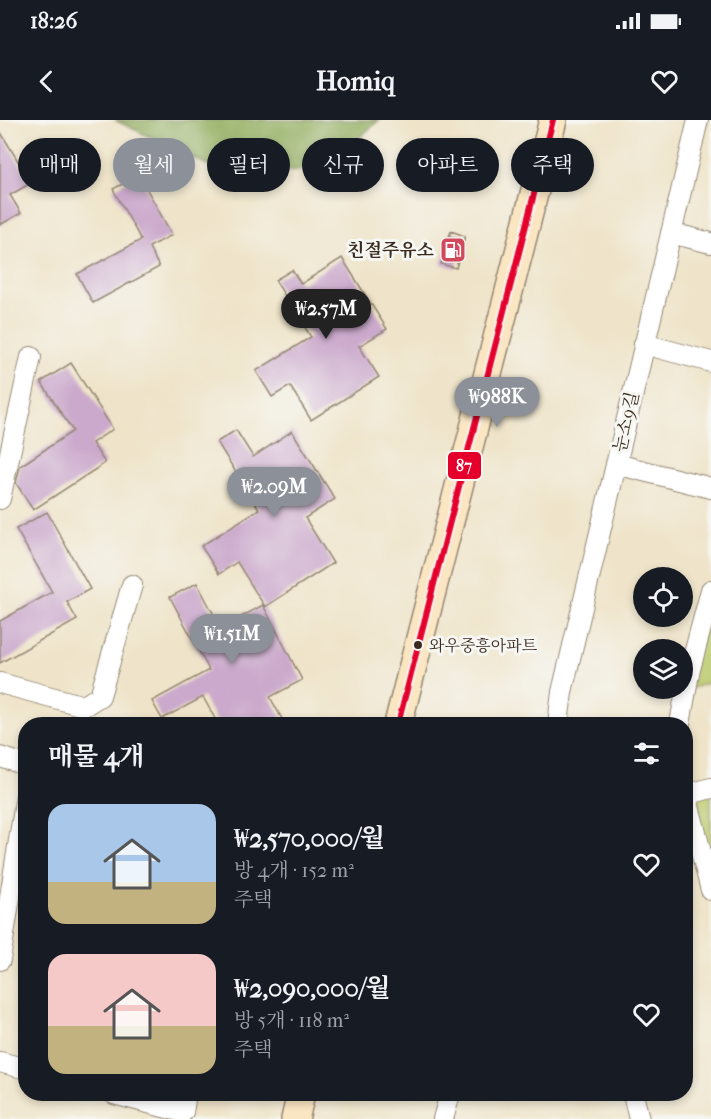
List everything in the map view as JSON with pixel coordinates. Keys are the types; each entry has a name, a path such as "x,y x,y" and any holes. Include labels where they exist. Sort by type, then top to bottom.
{"main road":[{"path":"400,717 553,120"},
{"path":"295,1119 299,1101"}],"street":[{"name":"눈소9길","path":"559,717 562,692 698,120"},
{"path":"671,233 711,243"},
{"path":"644,344 711,362"},
{"path":"0,499 31,357"},
{"path":"616,464 711,488"},
{"path":"0,683 84,706 100,696 132,585"},
{"path":"681,717 688,673 711,590"},
{"path":"0,757 18,763"},
{"path":"693,793 711,788"},
{"path":"693,822 711,890"},
{"path":"0,960 16,918 18,894"},
{"path":"0,1062 18,1067"},
{"path":"141,1101 183,1112 185,1101"},
{"path":"443,1119 448,1101"},
{"path":"635,1101 639,1119"}],"green space":[{"path":"115,120 379,120 359,138 302,138 302,170 290,171 290,138 207,138 207,165 195,159 195,138 152,138"},
{"path":"711,590 711,682 693,688 693,662"},
{"path":"711,788 711,890 693,822 693,793"}],"building":[{"path":"0,131 18,161 18,190 10,195 21,213 0,225"},
{"path":"115,192 148,192 172,235 149,247 159,267 93,303 77,274 141,240"},
{"name":"친절주유소","path":"451,231 465,236 456,268 441,264"},
{"path":"342,258 387,329 359,346 379,377 311,420 290,386 272,397 256,371 311,337 275,280 292,270 301,284"},
{"path":"71,363 113,429 92,443 105,463 33,510 16,483 20,466 73,431 41,382"},
{"path":"236,430 253,457 292,431 335,499 305,518 333,563 265,607 237,562 219,574 201,546 259,509 217,442"},
{"path":"47,512 90,589 67,602 77,620 0,663 0,621 52,592 16,529"},
{"path":"197,583 221,628 263,605 302,680 270,697 281,717 214,717 203,697 166,717 161,717 152,701 209,670 170,597"}],"transit line":[{"name":"87","path":"400,717 553,120"}],"place":[{"name":"친절주유소","path":"453,250"},
{"name":"와우중흥아파트","path":"418,645"}]}
